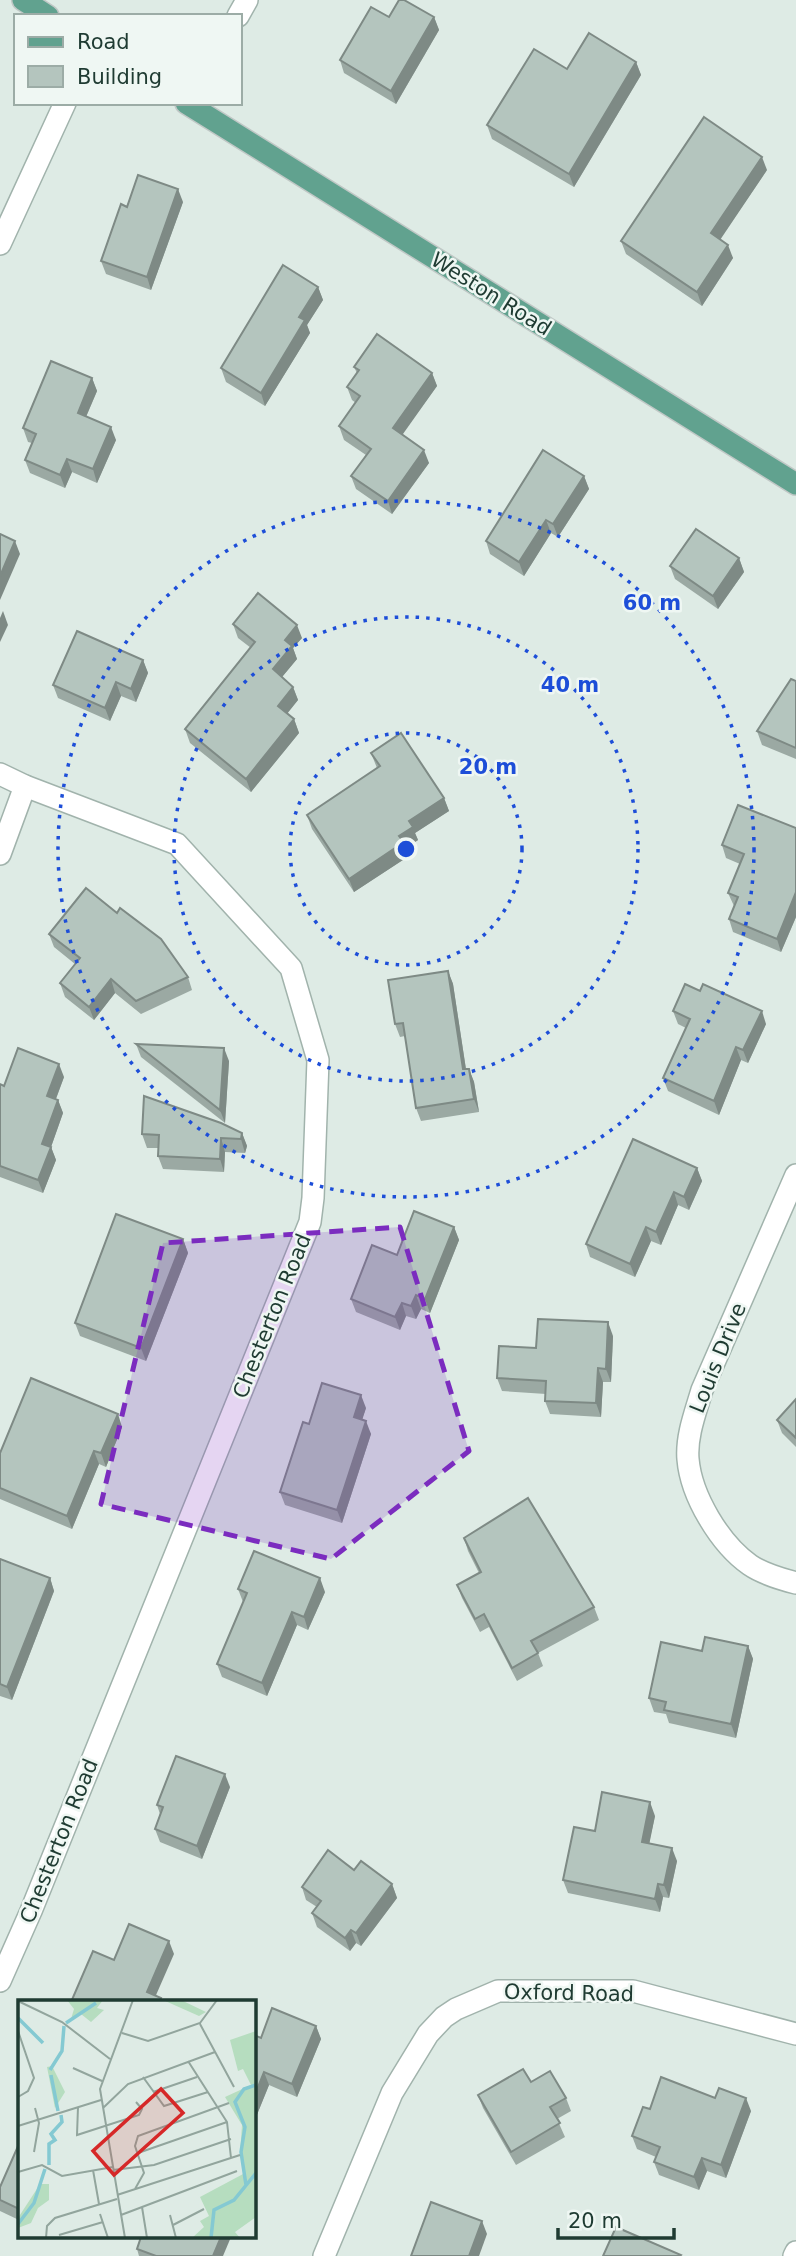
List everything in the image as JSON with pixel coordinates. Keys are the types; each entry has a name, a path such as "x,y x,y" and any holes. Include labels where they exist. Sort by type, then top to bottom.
{"main road":[{"path":"23,0 45,14"},
{"name":"Weston Road","path":"189,105 796,484"}],"street":[{"path":"0,244 64,105"},
{"name":"Chesterton Road","path":"0,774 177,844 291,968 318,1060 310,1222 0,1981"},
{"path":"0,854 25,786"},
{"name":"Louis Drive","path":"796,1175 702,1390 691,1425 688,1458 695,1489 708,1518 727,1542 750,1565 796,1583"},
{"name":"Oxford Road","path":"324,2256 392,2093 428,2034 444,2017 489,1993 633,1991 796,2034"}],"highlighted area":[{"path":"400,1227 469,1451 331,1559 101,1504 163,1243"}],"building":[{"path":"399,0 404,0 434,17 391,91 340,60 371,7 389,17"},
{"path":"589,33 636,62 569,174 487,125 534,49 567,69"},
{"path":"704,117 762,157 711,233 728,245 697,292 621,241"},
{"path":"138,175 178,189 147,277 101,261 121,204 127,207"},
{"path":"283,265 318,287 299,317 305,320 261,393 221,368"},
{"path":"377,334 432,373 393,428 424,450 388,501 351,476 371,449 339,426 360,396 347,387 359,370 354,367"},
{"path":"51,361 92,378 78,413 111,427 93,469 67,459 60,475 25,460 36,434 23,428"},
{"path":"543,450 584,476 553,524 546,520 519,562 486,541"},
{"path":"696,529 739,558 713,596 670,566"},
{"path":"0,534 15,541 0,576"},
{"path":"258,593 297,625 285,640 292,646 273,669 293,687 278,706 294,719 246,779 185,729 255,642 233,624"},
{"path":"77,631 143,660 131,689 116,682 105,708 53,685"},
{"path":"791,679 796,681 796,748 757,731"},
{"path":"401,733 444,798 409,821 413,827 399,836 404,842 349,879 307,815 380,766 371,753"},
{"path":"738,805 796,828 796,892 777,939 729,919 738,897 728,893 744,854 722,845"},
{"path":"86,888 117,913 120,908 161,939 188,977 136,1001 111,979 89,1007 60,983 80,958 49,934"},
{"path":"448,971 463,1069 469,1069 474,1099 416,1108 403,1023 395,1024 388,980"},
{"path":"685,984 700,991 703,984 762,1011 743,1050 736,1047 714,1101 663,1078 690,1019 673,1011"},
{"path":"136,1044 224,1048 220,1110"},
{"path":"18,1048 59,1064 47,1096 58,1100 42,1144 51,1147 38,1180 0,1166 0,1084 4,1086"},
{"path":"144,1096 221,1123 242,1133 241,1139 221,1138 220,1159 158,1156 159,1135 142,1134"},
{"path":"633,1139 697,1168 684,1197 674,1192 656,1232 646,1227 630,1264 586,1244"},
{"path":"414,1211 454,1227 425,1299 416,1295 411,1306 402,1303 395,1317 351,1299 372,1245 397,1255"},
{"path":"116,1214 183,1239 141,1348 75,1323"},
{"path":"538,1319 608,1322 606,1369 598,1368 596,1403 545,1401 546,1381 497,1378 499,1346 536,1348"},
{"path":"31,1378 118,1414 101,1453 94,1451 67,1516 0,1488 0,1453"},
{"path":"322,1383 361,1395 354,1417 366,1421 337,1510 280,1492 303,1422 309,1424"},
{"path":"796,1399 796,1438 777,1420"},
{"path":"528,1498 594,1607 531,1641 538,1653 512,1668 484,1614 475,1619 457,1585 481,1572 464,1538"},
{"path":"254,1551 320,1578 304,1617 292,1612 262,1683 217,1664 247,1593 238,1589"},
{"path":"0,1559 50,1578 7,1687 0,1684"},
{"path":"705,1637 748,1646 731,1724 664,1710 666,1702 649,1698 661,1642 702,1651"},
{"path":"176,1756 225,1774 197,1846 155,1829 163,1807 157,1805"},
{"path":"602,1792 650,1802 642,1842 672,1848 664,1885 658,1884 655,1899 563,1880 574,1827 595,1831"},
{"path":"328,1850 354,1870 361,1861 392,1884 356,1933 351,1930 345,1938 312,1913 321,1901 302,1887"},
{"path":"129,1924 169,1941 147,1992 161,1998 160,2000 72,2000 93,1951 114,1960"},
{"path":"272,2008 316,2026 292,2084 264,2072 256,2092 256,2036 261,2038"},
{"path":"523,2069 531,2082 550,2071 566,2098 550,2107 560,2123 511,2152 478,2095"},
{"path":"661,2077 715,2098 719,2088 746,2098 721,2165 702,2158 694,2177 654,2162 660,2147 632,2136 643,2107 650,2109"},
{"path":"18,2146 18,2209 0,2200 0,2187"},
{"path":"431,2202 482,2221 469,2256 411,2256"},
{"path":"616,2227 681,2255 603,2256"},
{"path":"141,2238 221,2238 213,2256 156,2256 137,2249"}]}
